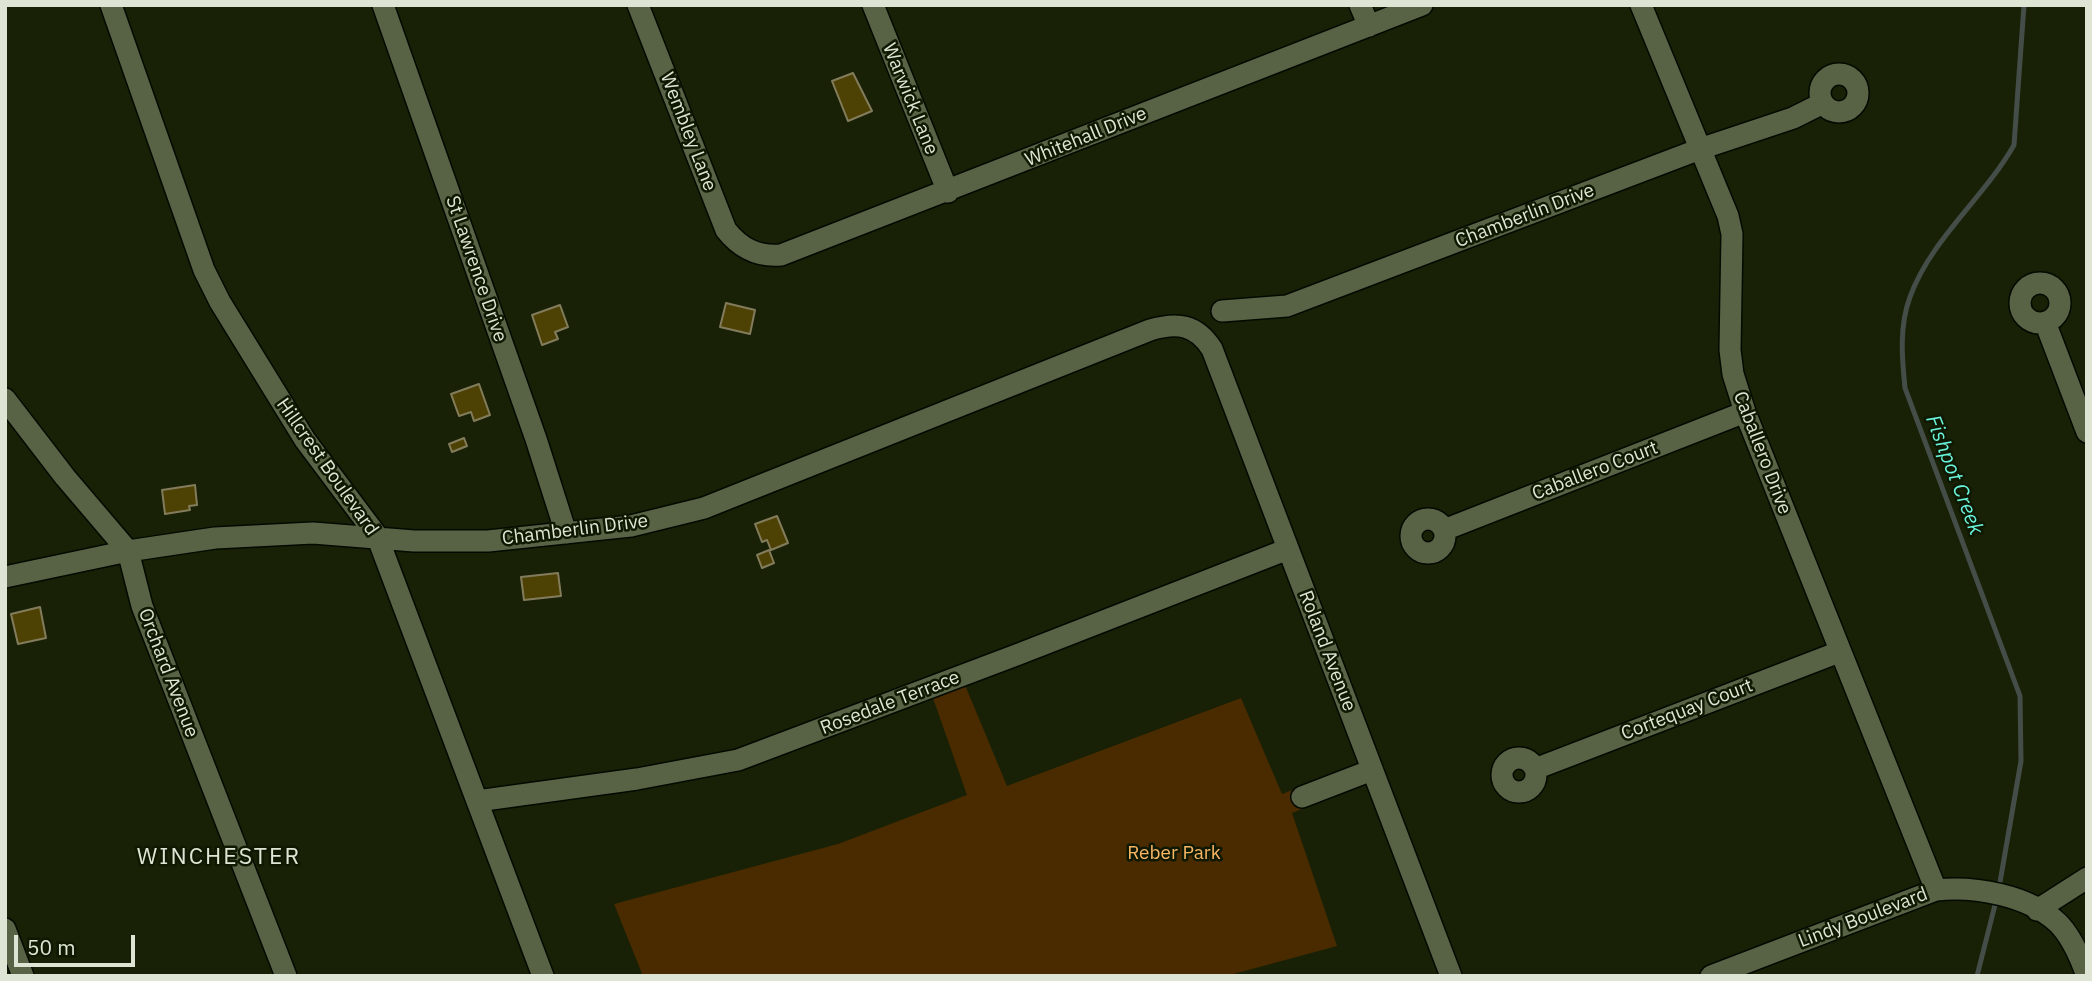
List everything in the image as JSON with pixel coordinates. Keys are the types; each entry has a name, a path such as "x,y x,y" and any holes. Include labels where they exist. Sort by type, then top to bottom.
{"street":[{"name":"Hillcrest Boulevard","path":"111,5 204,270 220,302 305,440 377,536 543,976"},
{"name":"St Lawrence Drive","path":"383,5 536,439 566,533"},
{"name":"Wembley Lane","path":"638,5 726,230 749,250"},
{"name":"Warwick Lane","path":"873,5 948,192"},
{"path":"1360,5 1369,26"},
{"name":"Whitehall Drive","path":"749,250 767,257 781,255 1422,5"},
{"name":"Caballero Drive","path":"1641,5 1728,216 1732,234 1732,374 1745,412 1839,652 1946,889"},
{"name":"Chamberlin Drive","path":"1222,311 1287,306 1700,149 1793,118 1823,103"},
{"path":"2045,322 2086,427"},
{"name":"Chamberlin Drive","path":"5,578 128,551 241,536 313,533 414,541 488,541 631,526 704,508 1150,330 1176,325 1196,330"},
{"name":"Roland Avenue","path":"1196,330 1212,349 1451,976"},
{"name":"Orchard Avenue","path":"5,399 65,477 128,551 142,606 286,976"},
{"name":"Caballero Court","path":"1444,530 1745,412"},
{"name":"Rosedale Terrace","path":"477,801 637,779 738,760 1287,549"},
{"name":"Cortequay Court","path":"1535,769 1839,652"},
{"path":"1302,797 1372,770"},
{"path":"2028,906 2087,878"},
{"path":"1946,889 2028,906 2058,923 2083,966"},
{"name":"Lindy Boulevard","path":"1723,974 1946,889"},
{"path":"5,929 23,976"}],"green space":[{"name":"Reber Park","path":"965,685 1007,786 1241,698 1282,794 1316,781 1324,800 1292,813 1337,946 1226,976 643,976 614,904 838,844 967,795 933,698"}],"building":[{"path":"853,73 872,111 848,121 832,81"},
{"path":"726,303 755,310 750,334 720,327"},
{"path":"560,305 568,327 555,332 558,339 542,345 532,315"},
{"path":"479,384 490,415 474,421 471,412 459,416 451,394"},
{"path":"464,438 467,446 452,452 449,444"},
{"path":"195,485 197,505 189,506 190,510 165,514 162,490"},
{"path":"777,516 788,543 771,550 767,540 762,542 755,524"},
{"path":"769,550 774,563 762,568 757,555"},
{"path":"558,573 561,596 524,600 521,577"},
{"path":"40,607 46,638 18,644 11,614"}],"waterway":[{"name":"Fishpot Creek","path":"1999,888 2021,761 2020,696 1905,388 1902,342 1904,319 1919,276 1944,237 1988,183 2014,145 2024,5"},
{"name":"Fishpot Creek","path":"1977,976 1997,897"}],"district":[{"name":"WINCHESTER","path":"219,857"}]}
